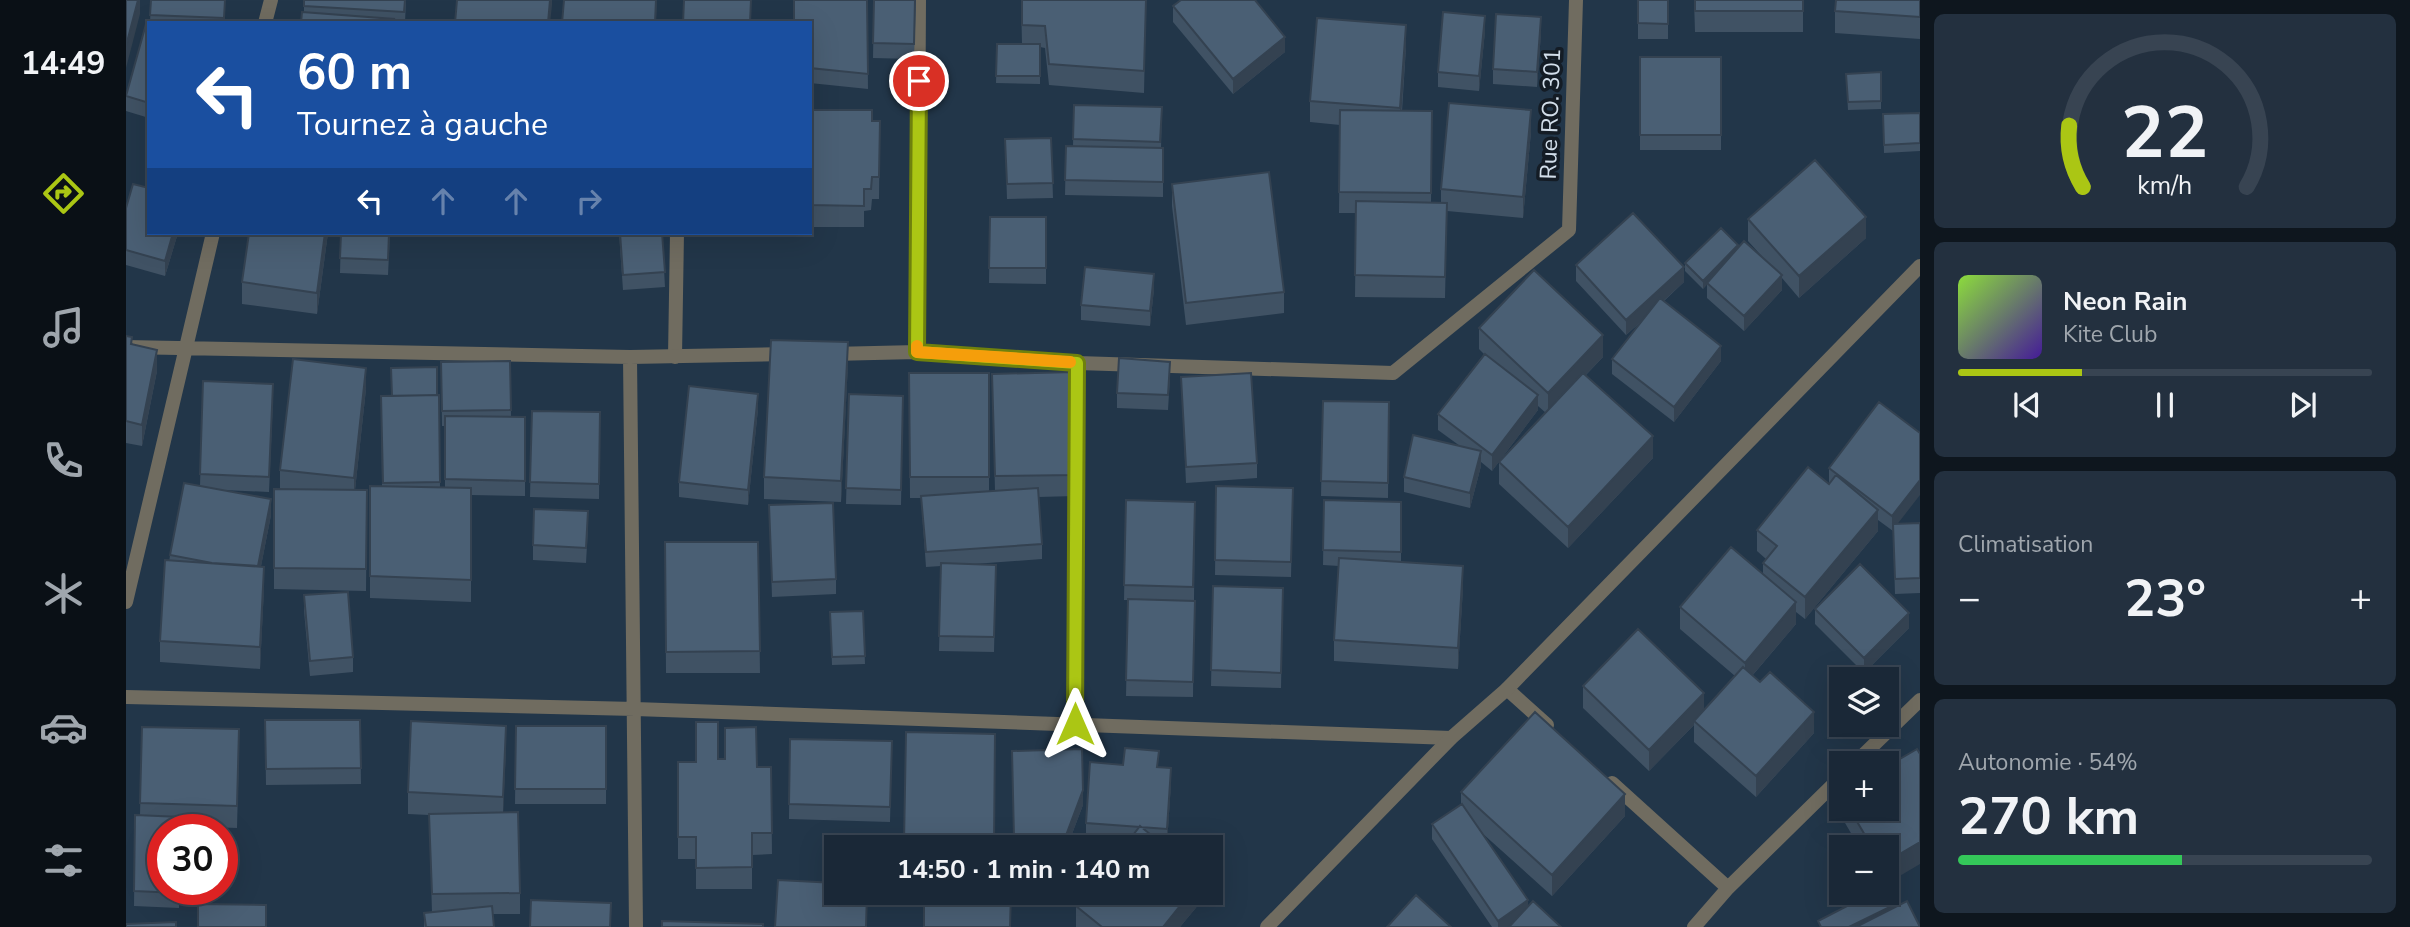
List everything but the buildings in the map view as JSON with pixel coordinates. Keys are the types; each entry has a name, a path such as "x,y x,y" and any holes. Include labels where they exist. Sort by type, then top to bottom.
{"street":[{"path":"266,21 271,0"},
{"path":"917,352 919,0"},
{"name":"Rue RO. 301","path":"1077,363 1393,373 1569,230 1576,0"},
{"path":"126,602 212,235"},
{"path":"675,356 677,235"},
{"path":"1267,927 1451,738 1507,689 1920,267"},
{"path":"126,347 630,358 917,352 1077,363 1075,724"},
{"path":"630,358 636,927"},
{"path":"1507,689 1557,734"},
{"path":"126,697 635,709 1451,738"},
{"path":"1867,751 1920,700"},
{"path":"1597,770 1728,888"},
{"path":"1694,927 1728,888 1829,789"}],"slow traffic":[{"path":"917,346 917,352 1070,362"}],"route":[{"path":"919,81 917,352 1077,363 1075,724"}]}
